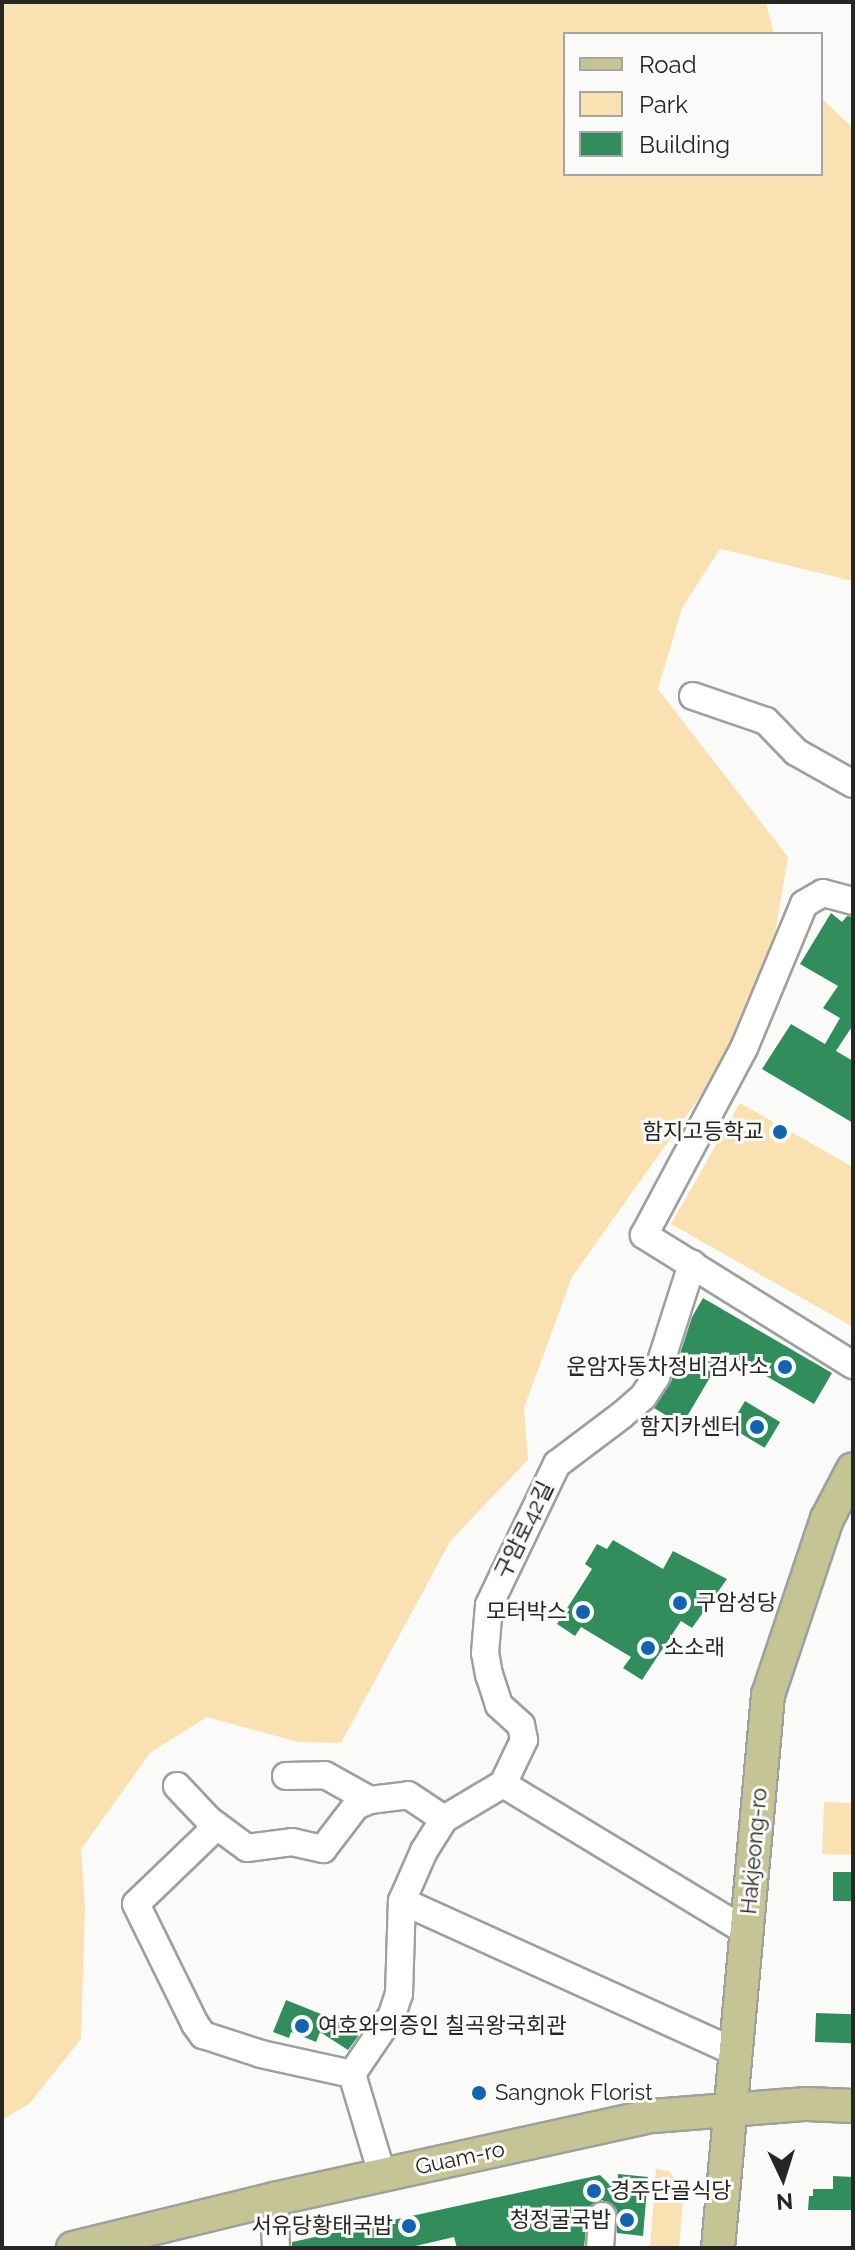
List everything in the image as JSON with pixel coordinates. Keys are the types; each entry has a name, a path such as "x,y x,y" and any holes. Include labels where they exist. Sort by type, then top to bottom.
{"main road":[{"name":"Hakjeong-ro","path":"718,2248 768,1695 827,1519 853,1469"},
{"name":"Guam-ro","path":"73,2248 382,2174 653,2116 807,2104 853,2106"}],"street":[{"path":"693,696 766,721 796,752 853,784"},
{"path":"853,901 823,893 804,904 744,1048 644,1235 853,1365"},
{"name":"구암로42길","path":"503,1784 524,1740 521,1725 499,1705 489,1675 485,1653 489,1605 557,1464 643,1397 656,1377 692,1264"},
{"path":"286,1776 325,1775 370,1800"},
{"path":"352,2074 392,2015 399,1994 402,1901 424,1851 444,1819 503,1784 746,1931"},
{"path":"177,1786 217,1826 247,1848 292,1842 323,1849 356,1806 370,1800 408,1795 444,1819"},
{"path":"217,1826 136,1904 195,2024 203,2035 261,2054 352,2074"},
{"path":"402,1901 735,2052"},
{"path":"352,2074 382,2174"},
{"path":"274,2199 276,2248"},
{"path":"600,2248 602,2216"}],"green space":[{"path":"2,2 766,2 774,32 563,32 563,176 823,176 823,100 853,128 853,581 720,549 682,608 658,689 788,857 773,945 748,1029 572,1277 524,1408 528,1460 451,1540 341,1743 298,1742 207,1717 151,1752 81,1849 85,1907 81,2039 29,2104 2,2120"},
{"path":"740,1103 853,1167 853,1327 671,1224"},
{"path":"824,1802 853,1803 851,1855 822,1854"},
{"path":"656,2169 669,2171 684,2191 679,2248 650,2248"}],"building":[{"path":"831,913 842,922 847,916 853,917 853,1025 836,1051 853,1061 853,1123 762,1069 791,1024 825,1044 840,1018 823,1008 838,986 800,964"},
{"path":"703,1298 832,1373 814,1404 725,1352 682,1425 654,1408 671,1382 692,1317"},
{"path":"745,1401 780,1422 765,1448 730,1427"},
{"path":"613,1540 663,1569 673,1551 727,1579 692,1628 681,1621 642,1680 623,1668 631,1657 581,1627 575,1636 557,1624 592,1569 585,1564 597,1544 607,1549"},
{"path":"833,1872 853,1872 853,1901 833,1901"},
{"path":"286,2000 336,2020 359,2035 348,2050 320,2032 316,2042 291,2032 289,2038 273,2032"},
{"path":"816,2013 853,2014 852,2043 815,2042"},
{"path":"618,2174 648,2177 643,2236 617,2233 617,2210 602,2200 588,2208 584,2248 457,2248 454,2237 407,2248 292,2248 292,2242 600,2175 617,2192"},
{"path":"833,2176 853,2177 852,2210 808,2210 813,2189 833,2189"}],"place":[{"name":"함지고등학교","path":"780,1132"},
{"name":"운암자동차정비검사소","path":"785,1367"},
{"name":"함지카센터","path":"757,1427"},
{"name":"구암성당","path":"680,1603"},
{"name":"모터박스","path":"583,1612"},
{"name":"소소래","path":"648,1648"},
{"name":"여호와의증인 칠곡왕국회관","path":"302,2026"},
{"name":"Sangnok Florist","path":"479,2093"},
{"name":"경주단골식당","path":"594,2191"},
{"name":"청정굴국밥","path":"627,2220"},
{"name":"서유당황태국밥","path":"409,2226"}]}
